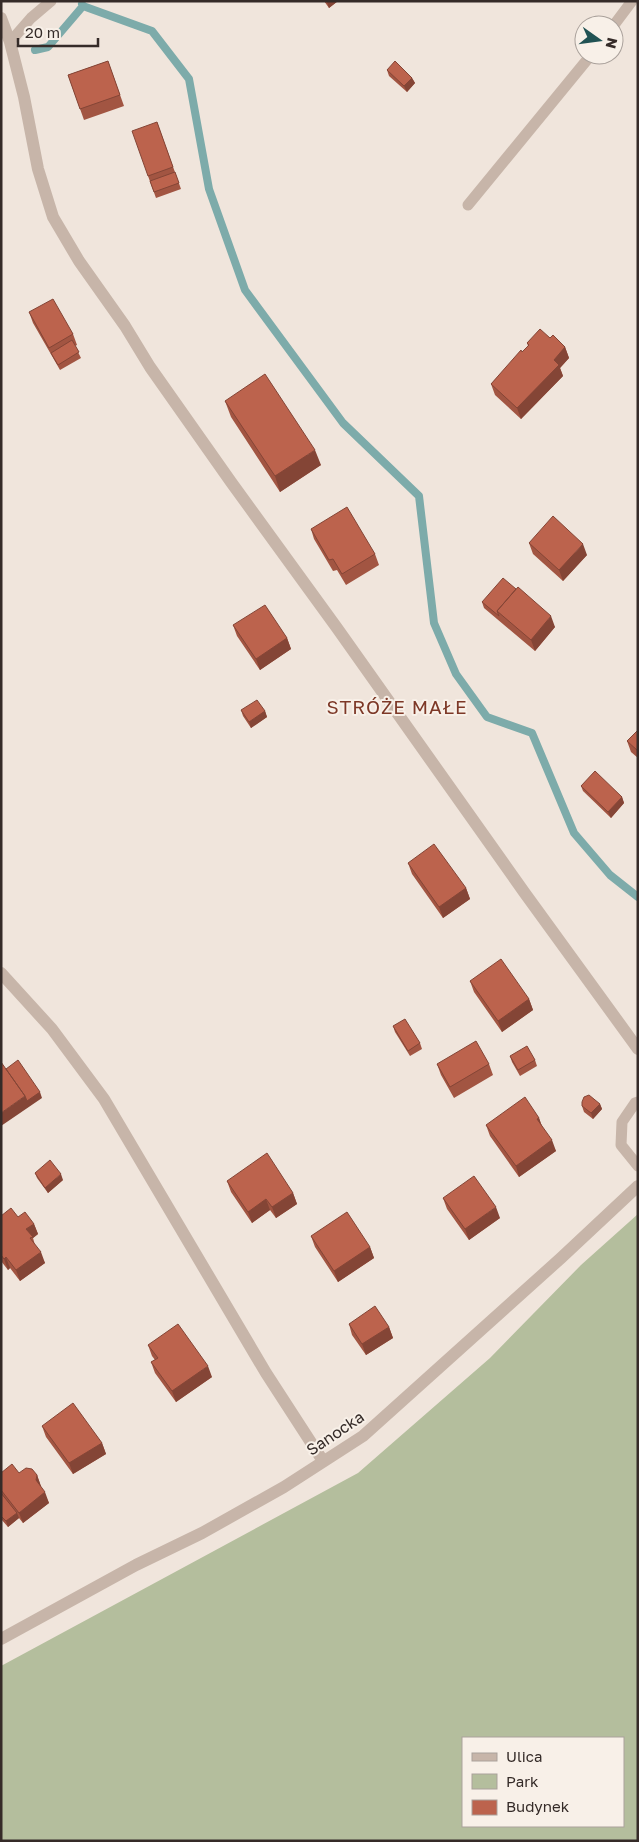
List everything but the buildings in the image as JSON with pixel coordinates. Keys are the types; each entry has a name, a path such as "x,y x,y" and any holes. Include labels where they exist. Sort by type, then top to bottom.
{"street":[{"path":"1,18 10,42 24,97 38,169 53,217 79,262 231,482 638,1049"},
{"path":"1,973 52,1029 104,1099 266,1373 323,1461"},
{"name":"Sanocka","path":"1,1639 136,1565 202,1533 284,1487 370,1430 638,1186"}],"lane":[{"path":"10,42 30,18 51,1"},
{"path":"622,15 632,1"},
{"path":"468,206 582,65"},
{"path":"638,1102 622,1122 621,1145 638,1166"}],"green space":[{"path":"638,1214 638,1841 1,1841 1,1666 358,1473 490,1358 581,1265"}],"waterway":[{"path":"82,4 83,6 152,31 189,79 209,189 245,290 343,423 419,496 434,623 456,674 487,717 532,733 574,833 610,875 638,897"},
{"path":"35,50 48,47 83,6"}],"district":[{"name":"STRÓŻE MAŁE","path":"397,707"}]}
